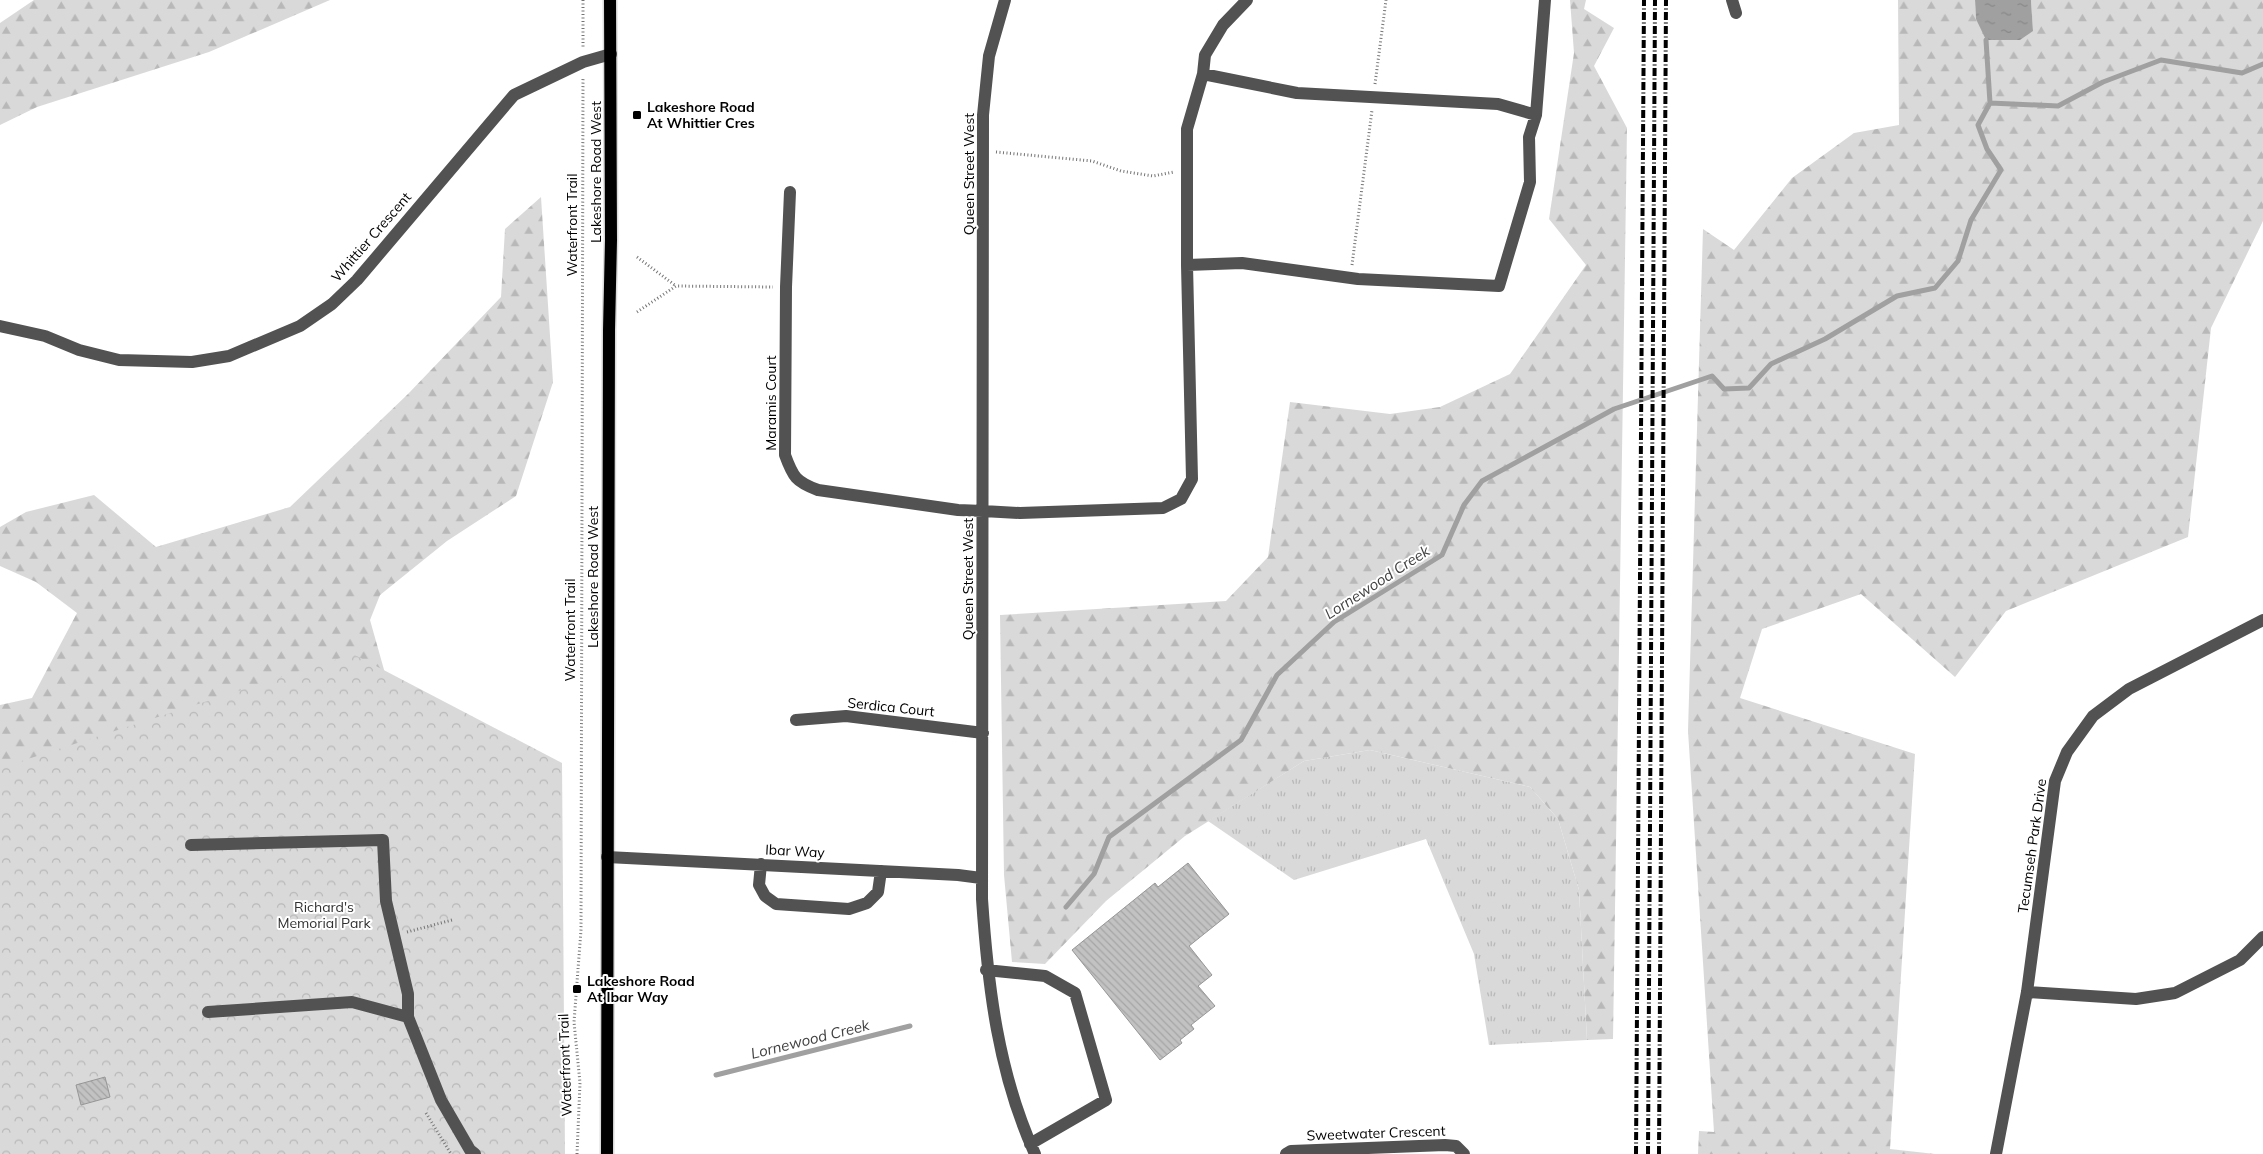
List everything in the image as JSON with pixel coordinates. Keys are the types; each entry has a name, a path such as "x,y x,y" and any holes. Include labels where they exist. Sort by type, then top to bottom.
{"main road":[{"name":"Lakeshore Road West","path":"607,1154 610,0"}],"street":[{"name":"Queen Street West","path":"1005,0 992,41 987,71 983,150 983,733 981,878 986,970 1000,1048 1015,1100 1033,1149"},
{"name":"Maramis Court","path":"790,192 786,287 785,455 790,471 800,484 828,492 958,510 1020,513 1163,508 1181,499 1192,479 1187,265 1187,129 1202,74 1205,55 1222,25 1247,0"},
{"path":"1187,265 1242,263 1351,278 1499,286 1530,182 1529,136 1536,115 1545,0"},
{"path":"1732,0 1736,13"},
{"name":"Whittier Crescent","path":"0,326 45,336 79,350 119,360 192,362 228,356 300,326 332,304 357,280 514,94 584,62 611,54"},
{"path":"1202,74 1296,93 1498,104 1536,115"},
{"name":"Tecumseh Park Drive","path":"1996,1154 2027,992 2055,781 2067,752 2093,716 2129,689 2263,620"},
{"name":"Serdica Court","path":"796,720 846,716 983,733"},
{"path":"191,845 383,840 386,901 408,994 408,1017 441,1100 470,1150 475,1154"},
{"name":"Ibar Way","path":"607,857 958,875 981,878"},
{"path":"761,864 759,885 765,896 776,904 849,910 867,903 878,892 881,871"},
{"path":"2027,992 2136,999 2175,993 2208,978 2240,960 2263,937"},
{"path":"986,970 1045,976 1075,993 1106,1100 1033,1149"},
{"path":"208,1012 352,1002 408,1017"},
{"name":"Sweetwater Crescent","path":"1286,1154 1291,1151 1445,1145 1456,1146 1464,1154"}],"path":[{"path":"583,0 583,27"},
{"path":"1351,278 1386,0"},
{"name":"Waterfront Trail","path":"578,1154 580,1083 574,1022 581,930 583,105"},
{"path":"983,150 1092,161 1121,171 1153,176 1187,169"},
{"path":"637,257 676,286"},
{"path":"637,312 676,286 786,287"},
{"path":"395,936 452,920"},
{"path":"426,1113 450,1154"}],"green space":[{"path":"34,0 330,0 209,52 37,107 0,125 0,23"},
{"path":"1570,0 1586,0 1584,9 1614,28 1594,66 1627,128 1613,1039 1587,1040 1579,890 1558,819 1530,787 1370,750 1304,761 1185,836 1106,901 1045,964 1012,962 1004,875 1000,615 1226,601 1268,557 1290,402 1390,414 1440,407 1510,374 1586,265 1549,219 1574,53"},
{"path":"1898,0 1975,0 1976,19 2033,31 2031,0 2263,0 2263,221 2211,328 2188,537 2006,611 1955,677 1861,594 1762,629 1740,698 1915,754 1890,1149 1935,1154 1698,1154 1699,1131 1714,1132 1688,731 1703,229 1734,250 1792,178 1854,133 1899,125"},
{"path":"541,197 553,382 516,496 447,541 380,595 370,620 390,691 0,837 0,705 32,698 77,613 36,582 0,566 0,527 26,512 94,495 156,547 290,507 408,394 501,297 505,229"},
{"name":"Richard's Memorial Park","path":"353,654 562,763 565,1154 0,1154 0,768"},
{"path":"1370,750 1530,787 1558,819 1579,890 1587,1040 1489,1045 1474,954 1426,839 1294,880 1208,821 1304,761"}],"water":[{"path":"1975,0 2031,0 2033,31 2020,40 1986,40 1976,19"}],"building":[{"path":"1188,863 1229,914 1189,946 1212,975 1198,986 1215,1006 1191,1025 1194,1029 1180,1040 1182,1043 1160,1060 1072,950 1155,883 1158,887"},
{"path":"105,1077 110,1097 81,1105 76,1085"}],"waterway":[{"name":"Lornewood Creek","path":"1986,40 1990,103"},
{"path":"1066,907 1094,874 1109,837 1241,740 1277,675 1334,622 1442,555 1464,505 1482,481 1614,409 1712,376 1724,389 1749,388 1771,364 1825,339 1897,296 1935,288 1958,261 1971,220 2001,170 1987,149 1978,125 1990,103 2058,106 2103,82 2161,60 2242,73 2263,64"},
{"name":"Lornewood Creek","path":"716,1075 910,1026"}],"railway":[{"path":"1636,1154 1644,0"},
{"path":"1648,1154 1655,0"},
{"path":"1659,1154 1666,0"}],"place":[{"name":"Lakeshore Road At Whittier Cres","path":"637,115"},
{"name":"Lakeshore Road At Ibar Way","path":"577,989"}]}
